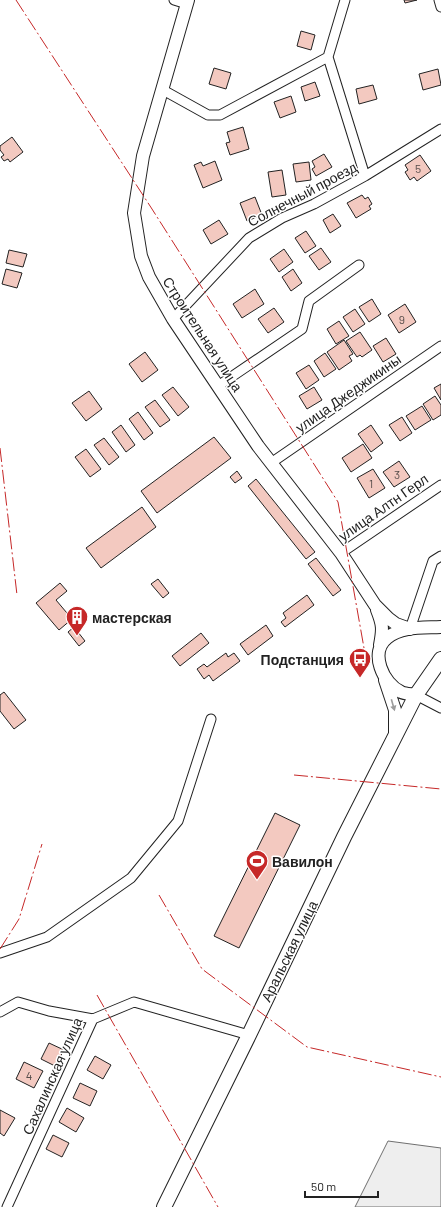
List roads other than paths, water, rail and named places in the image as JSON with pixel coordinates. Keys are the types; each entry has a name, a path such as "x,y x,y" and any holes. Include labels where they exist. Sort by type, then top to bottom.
{"main road":[{"name":"Аральская улица","path":"164,1207 249,1036 344,837 416,695 441,659"}],"street":[{"path":"174,0 188,2"},
{"path":"345,0 328,57 365,176"},
{"path":"439,0 441,7"},
{"name":"Строительная улица","path":"188,2 143,156 134,213 141,256 149,277 173,319 258,446 341,554 375,605 396,624 410,629"},
{"path":"163,90 208,115 220,115 328,57"},
{"name":"Солнечный проезд","path":"173,319 249,238 282,218 314,204 365,176 441,129"},
{"path":"218,386 302,329 309,301 359,265"},
{"name":"улица Джеджикины","path":"271,463 441,346"},
{"name":"улица Алтн Герл","path":"341,554 441,485"},
{"path":"410,629 433,561 441,556"},
{"path":"375,605 382,622 378,657 395,710 395,737"},
{"name":"Строительная улица","path":"380,645 386,638 399,631 439,628"},
{"path":"383,676 391,686 401,692 416,695 441,708"},
{"path":"0,953 47,937 131,878 178,821 211,719"},
{"path":"0,1012 18,1002 49,1011 93,1019"},
{"name":"Сахалинская улица","path":"7,1207 93,1019 134,1002 249,1036"}],"place":[{"name":"мастерская","path":"77,636"},
{"name":"Подстанция","path":"360,678"},
{"name":"Вавилон","path":"257,880"}]}
